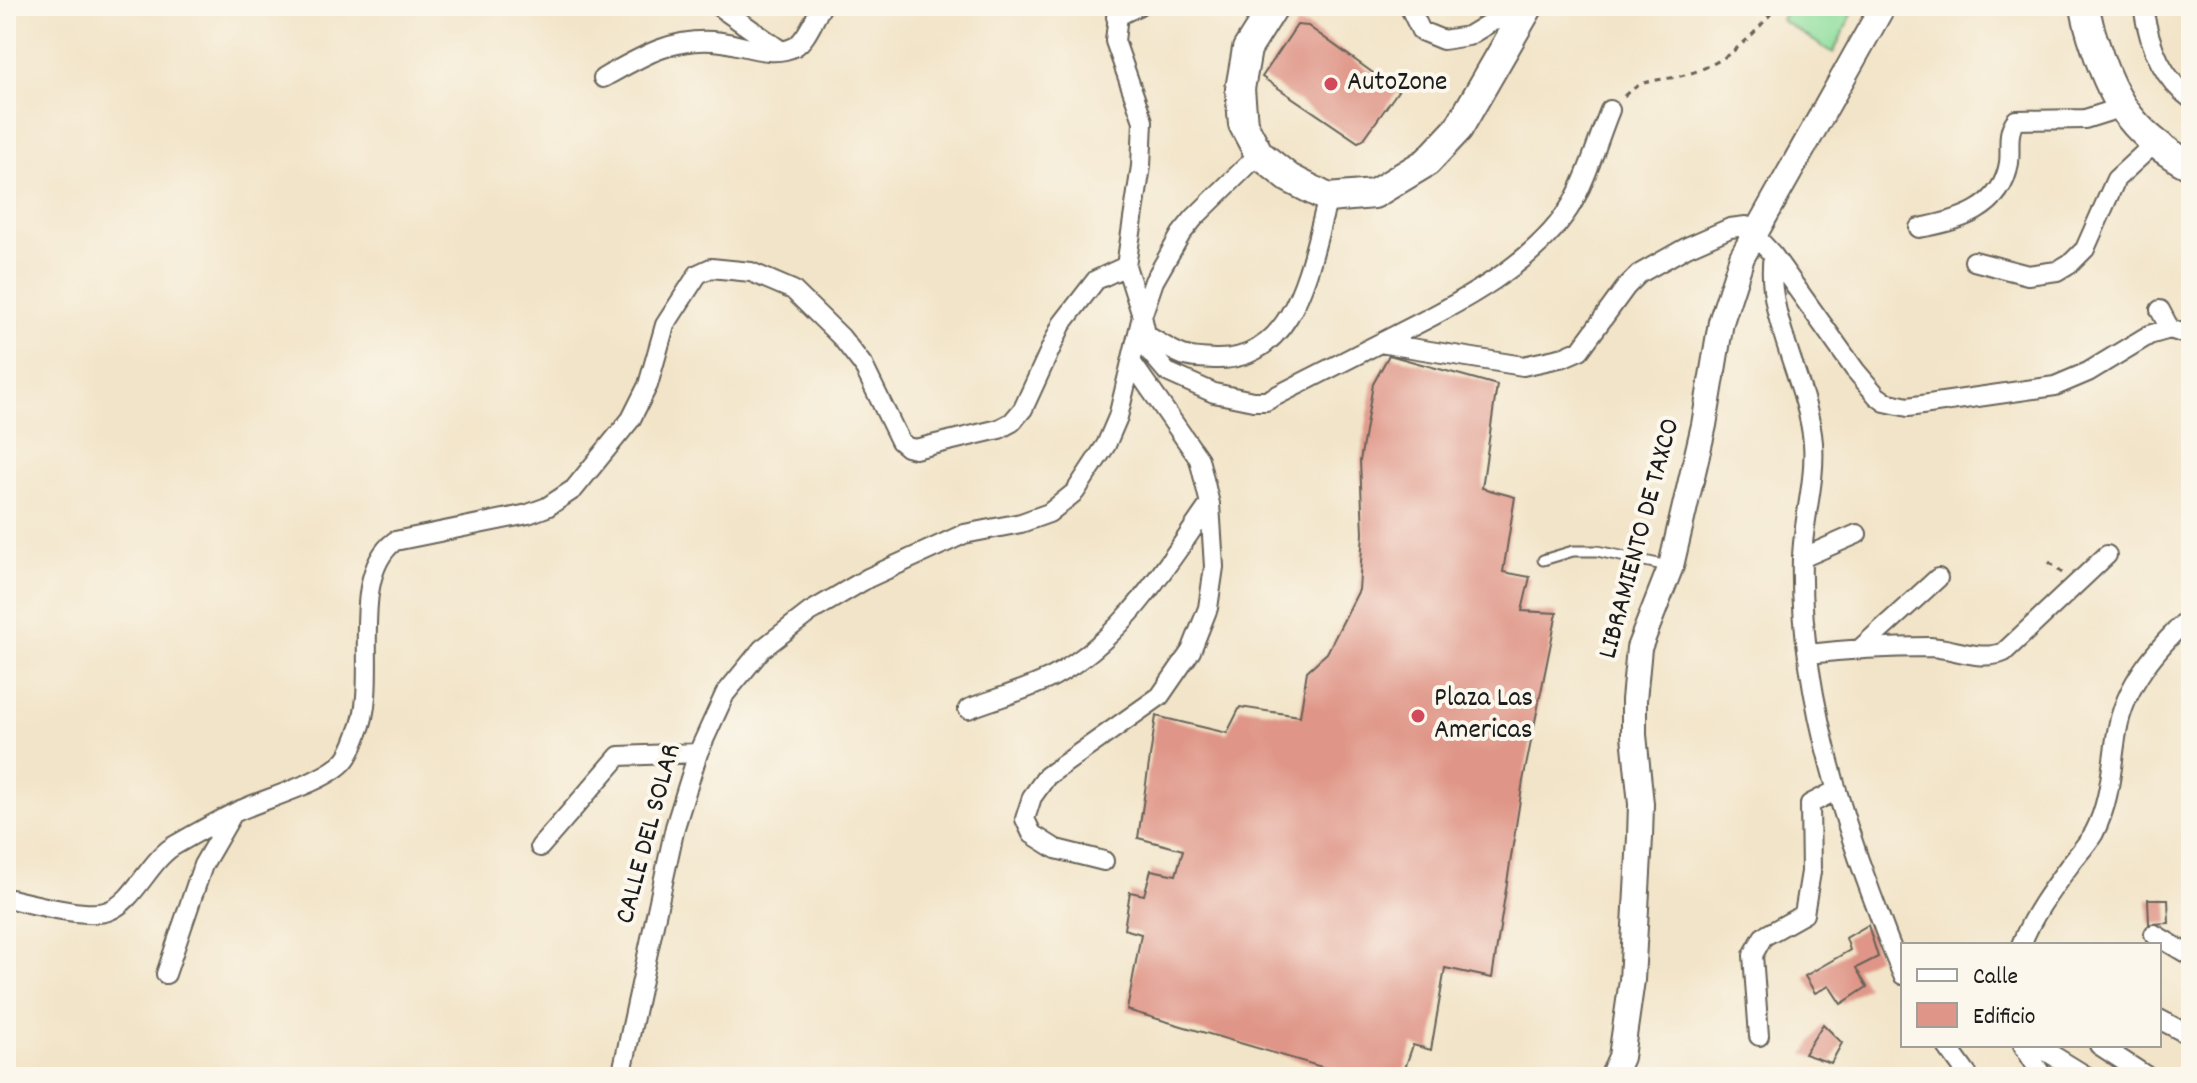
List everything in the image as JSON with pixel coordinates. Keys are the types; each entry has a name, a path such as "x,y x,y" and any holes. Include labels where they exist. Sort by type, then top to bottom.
{"main road":[{"path":"1274,6 1247,49 1240,89 1243,124 1259,154 1289,178 1328,198 1374,194 1427,162 1458,129 1527,11"},
{"name":"LIBRAMIENTO DE TAXCO","path":"1612,1077 1621,1057 1632,980 1641,804 1634,735 1636,666 1646,626 1671,566 1704,425 1721,322 1742,257 1883,6"},
{"path":"2085,6 2101,66 2120,108 2155,143 2191,166"}],"street":[{"path":"718,6 781,50"},
{"path":"603,78 653,50 680,43 713,41 781,50 795,46 803,39 822,6"},
{"path":"1138,6 1118,11 1115,41 1143,121 1141,166 1126,266 1150,352 1167,372 1214,393 1253,401 1274,398 1498,277 1547,237 1574,202 1610,110"},
{"path":"1409,6 1421,31 1443,40 1468,36 1493,21 1527,11"},
{"path":"2143,6 2153,50 2172,80 2191,99"},
{"path":"1919,228 1952,222 1991,202 2009,164 2010,132 2016,120 2085,119 2120,108"},
{"path":"1974,261 2028,275 2057,271 2072,262 2085,249 2116,179 2155,143"},
{"name":"CALLE DEL SOLAR","path":"621,1077 675,827 698,753 725,694 762,649 810,612 868,578 964,534 1021,523 1049,513 1075,492 1106,445 1118,417 1142,316 1154,281 1194,218 1259,154"},
{"path":"1146,335 1180,355 1231,359 1250,355 1274,339 1294,308 1309,269 1328,198"},
{"path":"1380,343 1523,366 1548,362 1580,350 1639,274 1687,247 1730,228 1746,226 1773,255 1855,370 1885,402 1908,407 2055,386 2088,372 2149,335 2170,329 2191,336"},
{"path":"1773,255 1770,283 1809,418 1813,445 1802,558 1809,654 1817,705 1848,829 1901,970"},
{"path":"6,898 94,915 110,911 124,900 170,848 234,813 322,777 345,761 360,728 367,690 365,637 373,571 384,548 395,541 528,514 547,507 574,489 631,419 642,400 665,325 698,274 711,268 751,272 793,290 841,337 863,365 900,441 915,449 999,429 1012,422 1023,409 1062,324 1096,280 1126,266"},
{"path":"2160,310 2170,329"},
{"path":"1104,861 1056,849 1032,834 1025,819 1032,797 1047,776 1160,696 1191,651 1208,608 1214,567 1210,504 1199,459 1132,363"},
{"path":"968,709 1053,677 1100,645 1148,591 1210,504"},
{"path":"1802,558 1857,534"},
{"path":"1809,654 1861,648 1934,647 1995,656 2004,652 2107,555"},
{"path":"1861,648 1938,578"},
{"path":"2022,943 2028,926 2047,896 2093,833 2110,792 2124,701 2162,643 2191,616"},
{"path":"540,847 619,756 698,753"},
{"path":"1759,1036 1753,955 1763,937 1804,914 1811,872 1810,804 1837,790"},
{"path":"166,974 203,865 234,813"},
{"path":"2154,934 2191,956"},
{"path":"2161,1020 2191,1036"},
{"path":"1947,1047 1969,1077"},
{"path":"2024,1047 2043,1077"},
{"path":"2039,1047 2088,1077"},
{"path":"2102,1047 2148,1077"}],"lane":[{"path":"1543,560 1573,551 1597,551 1671,566"}],"path":[{"path":"1610,110 1637,84 1688,74 1730,55 1755,34 1777,6"}],"green space":[{"path":"1788,6 1856,6 1833,53 1781,20"}],"building":[{"name":"AutoZone","path":"1297,25 1308,26 1398,91 1363,140 1358,142 1262,77"},
{"name":"Plaza Las Americas","path":"1389,355 1497,385 1482,488 1515,497 1503,572 1530,577 1522,611 1557,613 1523,781 1492,978 1445,968 1431,1050 1413,1045 1402,1077 1356,1077 1127,1010 1141,934 1124,929 1130,892 1144,895 1151,870 1176,875 1183,850 1138,838 1156,716 1227,733 1240,707 1300,716 1307,671 1327,653 1359,590 1363,533 1360,461 1373,384"},
{"path":"2148,899 2168,899 2169,923 2149,924"},
{"path":"1868,925 1878,957 1856,968 1867,987 1841,1004 1829,986 1815,993 1805,976 1850,950 1846,938"},
{"path":"1823,1024 1842,1043 1831,1063 1804,1054"}],"place":[{"name":"AutoZone","path":"1331,84"},
{"name":"Plaza Las Americas","path":"1418,716"}]}
